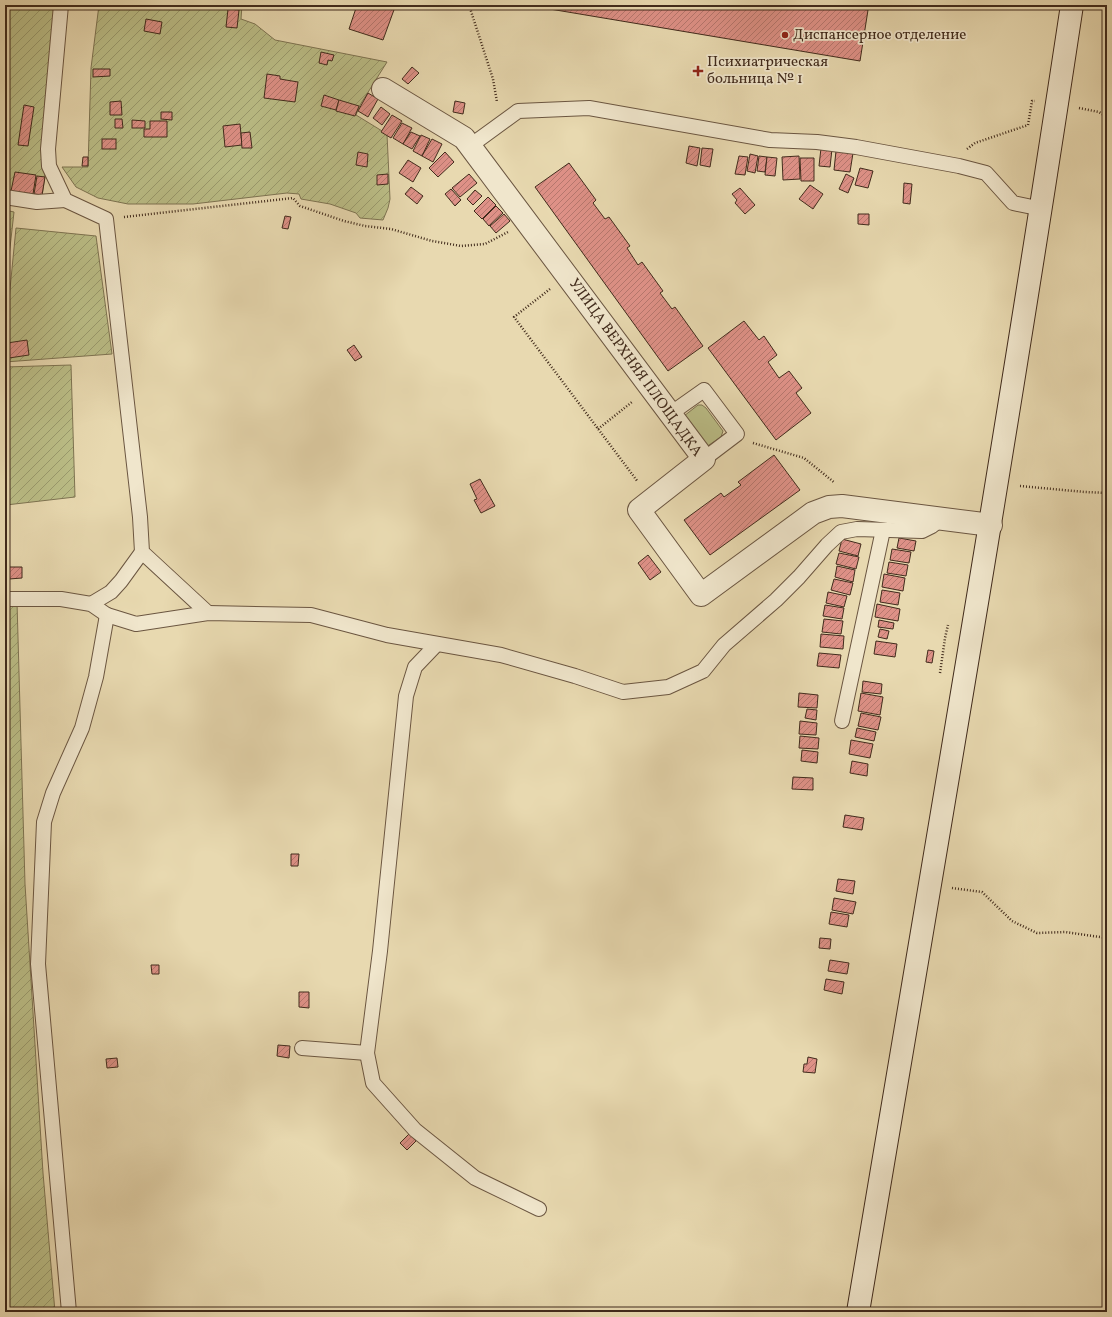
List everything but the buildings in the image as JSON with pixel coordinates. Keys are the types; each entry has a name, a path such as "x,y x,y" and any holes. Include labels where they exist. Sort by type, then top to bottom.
{"street":[{"path":"858,1312 991,525 1042,209 1072,5"},
{"name":"УЛИЦА ВЕРХНЯЯ ПЛОЩАДКА","path":"383,90 464,138 704,460 639,510 701,595 813,513 829,507 842,506 991,525"}],"lane":[{"path":"61,5 48,149 49,166 65,200"},
{"path":"470,146 518,111 589,108 770,140 817,142 856,147 947,164 986,173 1014,203 1042,209"},
{"path":"5,198 36,202 65,200 106,219 140,516 142,552 112,592 92,604"},
{"path":"670,414 704,390 737,434 704,460"},
{"path":"5,599 61,599 92,604 107,615 136,624 208,614 311,615 387,635 501,655 575,676 623,692 668,687 703,671 724,645 776,600 841,532 857,529 922,531 932,526 941,518"},
{"path":"842,721 883,530"},
{"path":"142,552 208,614"},
{"path":"69,1312 38,964 44,822 53,792 82,728 96,676 107,615"},
{"path":"436,644 414,666 406,696 380,951 367,1053 373,1083 415,1130 475,1178 539,1209"},
{"path":"302,1048 367,1053"}],"path":[{"path":"469,5 493,79 501,124"},
{"path":"947,164 975,143 1028,125 1032,101 1099,112 1107,117"},
{"path":"106,219 293,198 300,206 344,221 365,226 391,229 432,241 461,246 486,244 527,222"},
{"path":"568,276 514,317 652,500"},
{"path":"598,429 651,388"},
{"path":"737,434 740,439 804,458 840,487"},
{"path":"1015,486 1107,493"},
{"path":"930,885 982,892 1012,921 1037,933 1065,932 1107,938"}],"green space":[{"path":"5,5 55,5 45,102 45,176 42,196 5,190"},
{"path":"99,5 242,5 241,19 255,24 275,40 387,62 360,105 356,115 387,134 390,199 383,220 360,218 356,213 330,204 301,199 299,194 287,193 193,204 128,204 98,198 76,187 62,167 88,167 91,68"},
{"path":"5,210 14,212 5,292"},
{"path":"16,228 96,236 112,354 5,362 5,340"},
{"path":"71,365 75,497 6,505 10,573 5,574 5,367"},
{"path":"698,405 702,405 706,408 723,431 721,437 706,447 684,416"},
{"path":"5,602 17,602 25,884 43,1173 55,1312 5,1312"}],"place":[{"name":"Диспансерное отделение","path":"785,35"},
{"name":"Психиатрическая больница № 1","path":"698,71"}]}
